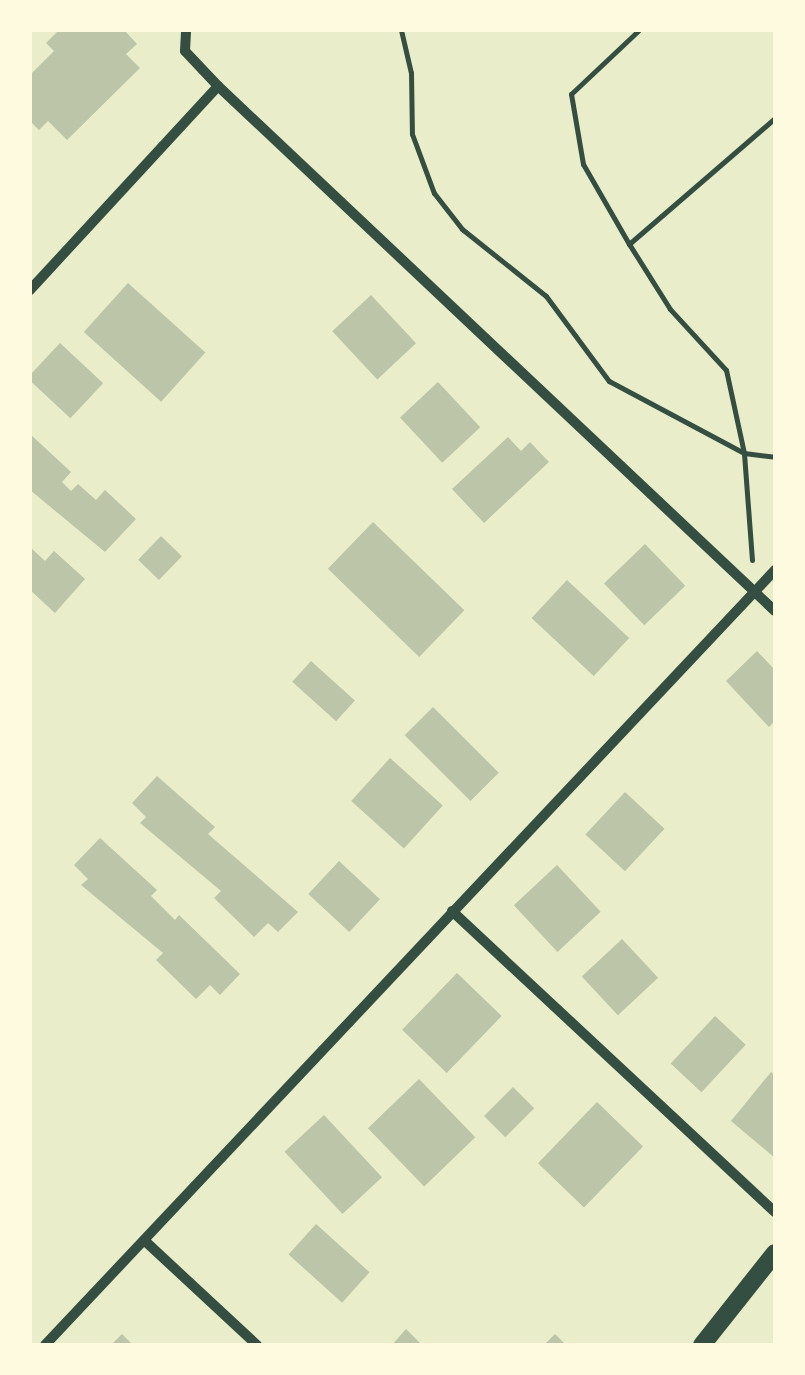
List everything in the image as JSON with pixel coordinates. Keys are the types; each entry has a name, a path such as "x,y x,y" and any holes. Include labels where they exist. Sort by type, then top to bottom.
{"street":[{"path":"186,30 184,50 218,86 775,612"},
{"path":"30,290 218,86"},
{"path":"45,1345 775,570"},
{"path":"452,910 775,1212"},
{"path":"145,1241 257,1345"},
{"path":"702,1345 775,1252"}],"path":[{"path":"401,30 411,74 412,134 434,193 462,229 546,296 609,381 744,453 775,457"},
{"path":"639,30 571,94 583,164 670,309 726,370 744,453 754,593"},
{"path":"629,244 775,118"}],"building":[{"path":"59,30 124,30 137,44 126,54 140,68 67,140 48,121 39,130 30,121 30,75 54,51 46,43"},
{"path":"128,283 205,353 161,402 84,332"},
{"path":"371,295 416,343 377,379 332,331"},
{"path":"60,343 103,383 70,418 30,381 30,375"},
{"path":"438,382 480,427 442,463 400,417"},
{"path":"30,434 71,472 62,482 71,491 78,484 96,500 105,490 136,519 105,552 30,490"},
{"path":"508,437 521,451 530,442 549,462 484,523 452,489"},
{"path":"373,522 464,610 419,657 328,569"},
{"path":"161,536 182,556 159,580 138,560"},
{"path":"645,544 685,586 644,625 604,584"},
{"path":"30,547 45,561 54,551 85,579 55,613 30,590"},
{"path":"567,580 629,638 594,676 532,618"},
{"path":"757,651 775,670 775,721 769,727 726,681"},
{"path":"311,661 355,700 336,721 292,682"},
{"path":"433,707 499,773 470,801 405,735"},
{"path":"390,758 443,806 404,849 351,801"},
{"path":"157,776 215,827 208,834 298,912 278,932 268,923 254,937 214,898 221,891 140,823 146,817 132,803"},
{"path":"625,792 664,829 625,871 585,834"},
{"path":"100,838 157,890 151,896 175,920 179,915 240,974 220,995 210,985 196,999 156,960 163,953 81,885 88,879 74,865"},
{"path":"339,861 380,899 349,932 308,894"},
{"path":"557,865 601,912 557,952 514,905"},
{"path":"622,939 658,978 618,1015 582,977"},
{"path":"457,973 502,1016 447,1073 402,1030"},
{"path":"715,1016 746,1045 701,1092 671,1064"},
{"path":"771,1072 775,1075 775,1158 731,1121"},
{"path":"419,1079 475,1137 424,1187 368,1128"},
{"path":"513,1087 534,1108 505,1137 484,1116"},
{"path":"597,1102 643,1146 584,1208 538,1163"},
{"path":"324,1115 382,1177 342,1214 285,1152"},
{"path":"316,1224 370,1272 342,1303 289,1254"},
{"path":"406,1329 422,1345 392,1345"},
{"path":"122,1334 133,1345 111,1345"},
{"path":"555,1334 566,1345 544,1345"}]}
